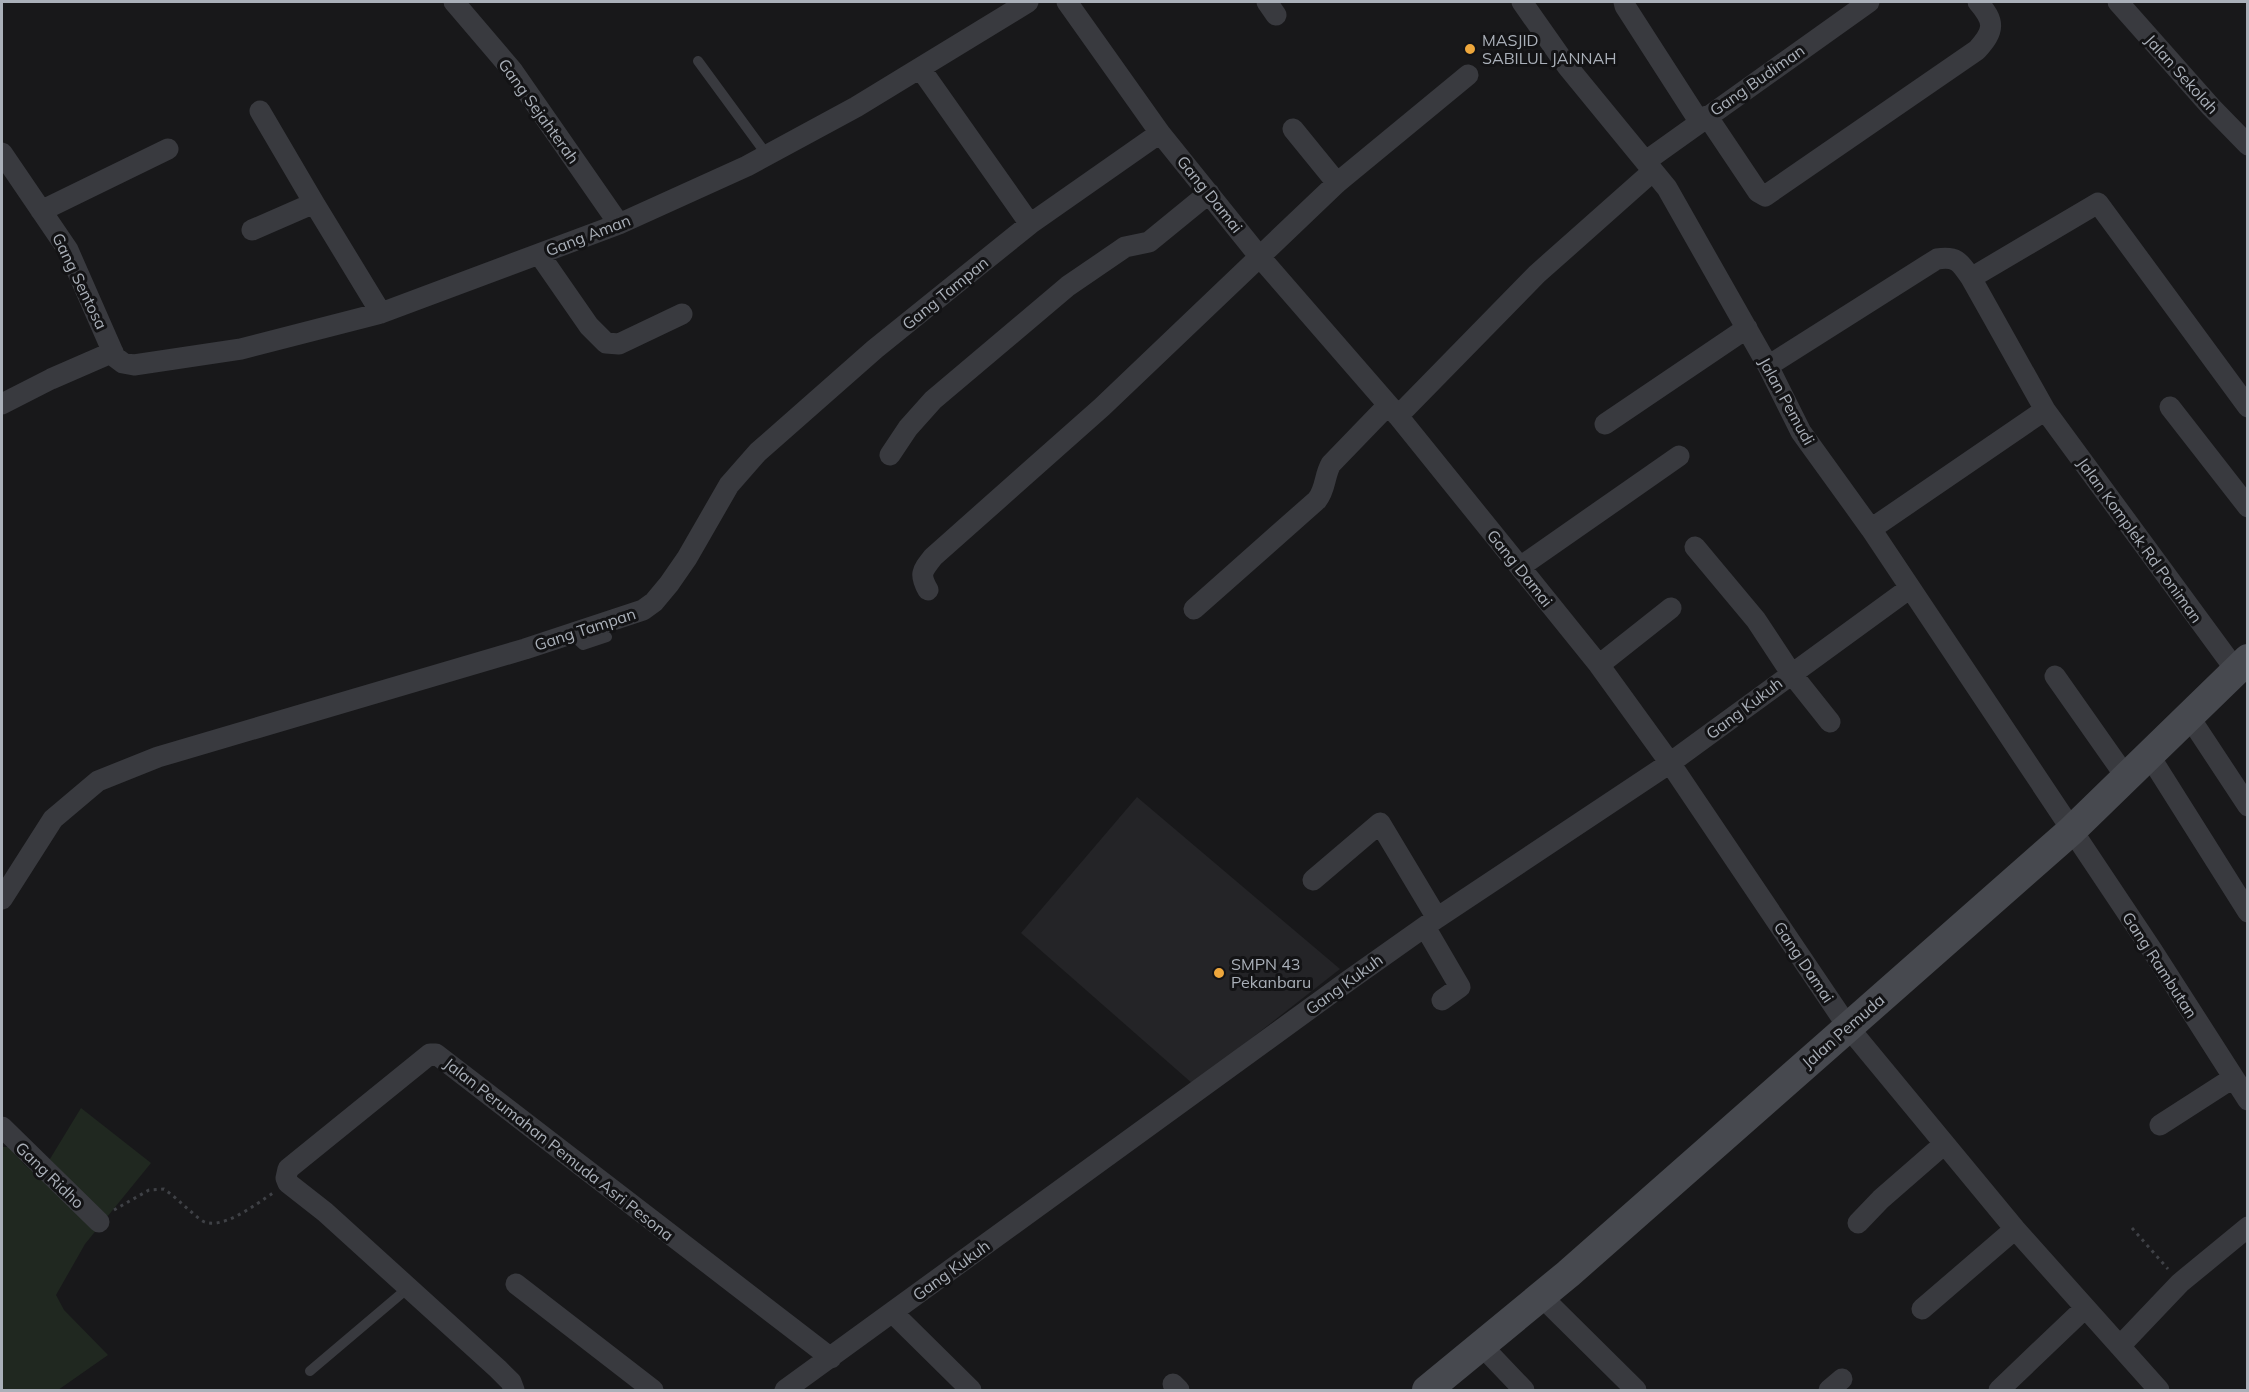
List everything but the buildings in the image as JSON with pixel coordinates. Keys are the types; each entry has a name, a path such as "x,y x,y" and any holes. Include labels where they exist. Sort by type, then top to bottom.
{"main road":[{"name":"Jalan Pemuda","path":"1427,1390 1541,1296 2071,831 2241,664"}],"street":[{"name":"Gang Sejahterah","path":"454,2 512,70 620,224"},
{"name":"Gang Aman","path":"113,352 123,363 134,365 241,350 381,313 620,224 768,155 856,107 1028,2"},
{"name":"Gang Damai","path":"1067,2 1160,133 1259,256 1393,411 1599,665 1670,763 1848,1027 1943,1146 2159,1390"},
{"name":"Jalan Pemudi","path":"1522,2 1567,66 1667,188 1768,366 1801,432 1871,529 2071,831"},
{"path":"1624,2 1703,118 1758,192 1765,196 1977,50 1988,38 1992,28 1990,20 1978,2"},
{"name":"Gang Budiman","path":"1194,609 1317,500 1323,492 1326,473 1331,464 1393,411 1649,166 1703,118 1869,2"},
{"name":"Jalan Sekolah","path":"2118,2 2247,145"},
{"path":"920,68 1030,224"},
{"path":"928,590 922,573 933,557 1102,407 1337,183 1468,75"},
{"path":"260,111 381,313"},
{"path":"1293,129 1337,183"},
{"name":"Gang Tampan","path":"2,899 53,819 98,781 118,771 158,757 571,634 643,610 654,602 687,558 729,485 758,452 875,349 1030,224 1160,133"},
{"path":"41,211 168,149"},
{"name":"Gang Sentosa","path":"2,153 68,250 113,352"},
{"path":"890,455 908,428 933,400 1068,286 1125,247 1149,242 1209,193"},
{"path":"252,230 314,203"},
{"path":"1971,278 2098,203 2247,407"},
{"path":"539,254 589,326 606,343 619,344 682,314"},
{"name":"Jalan Komplek Rd Poniman","path":"1768,366 1937,259 1954,259 1960,263 1971,278 2045,410 2241,664"},
{"path":"1605,424 1747,328"},
{"path":"2,404 51,379 113,352"},
{"path":"2170,407 2247,507"},
{"path":"1871,529 2045,410"},
{"path":"1520,567 1679,456"},
{"path":"1695,547 1756,620 1791,673 1830,722"},
{"name":"Gang Kukuh","path":"785,1390 1431,923 1670,763 1910,588"},
{"path":"1599,665 1671,608"},
{"path":"2055,676 2126,777"},
{"path":"2188,715 2247,806"},
{"path":"2149,755 2247,912"},
{"path":"1312,880 1380,823 1431,923 1460,987 1442,1000"},
{"name":"Gang Rambutan","path":"2071,831 2152,950 2247,1100"},
{"name":"Jalan Perumahan Pemuda Asri Pesona","path":"288,1183 286,1178 288,1169 430,1054 436,1054 831,1358"},
{"path":"2160,1125 2233,1078"},
{"name":"Gang Ridho","path":"2,1128 99,1222"},
{"path":"1858,1223 1881,1199 1943,1146"},
{"path":"288,1183 325,1212 498,1369 511,1382 514,1390"},
{"path":"2120,1346 2180,1283 2247,1227"},
{"path":"1922,1309 2015,1229"},
{"path":"516,1284 653,1390"},
{"path":"1541,1296 1636,1390"},
{"path":"1999,1390 2085,1308"},
{"path":"893,1313 972,1390"},
{"path":"1482,1346 1524,1390"}],"lane":[{"path":"698,61 768,155"},
{"path":"571,634 583,645 607,637"},
{"path":"310,1371 408,1287"}],"path":[{"path":"99,1222 123,1204 149,1190 164,1189 203,1222 217,1225 238,1215 288,1183"},
{"path":"2132,1228 2180,1283"}],"shaded area":[{"path":"1137,797 1340,969 1193,1084 1021,933"},
{"path":"81,1108 151,1163 85,1244 56,1295 64,1310 108,1355 58,1390 2,1390 2,1147 10,1147 39,1177"}],"place":[{"name":"MASJID SABILUL JANNAH","path":"1470,49"},
{"name":"SMPN 43 Pekanbaru","path":"1219,973"}]}
